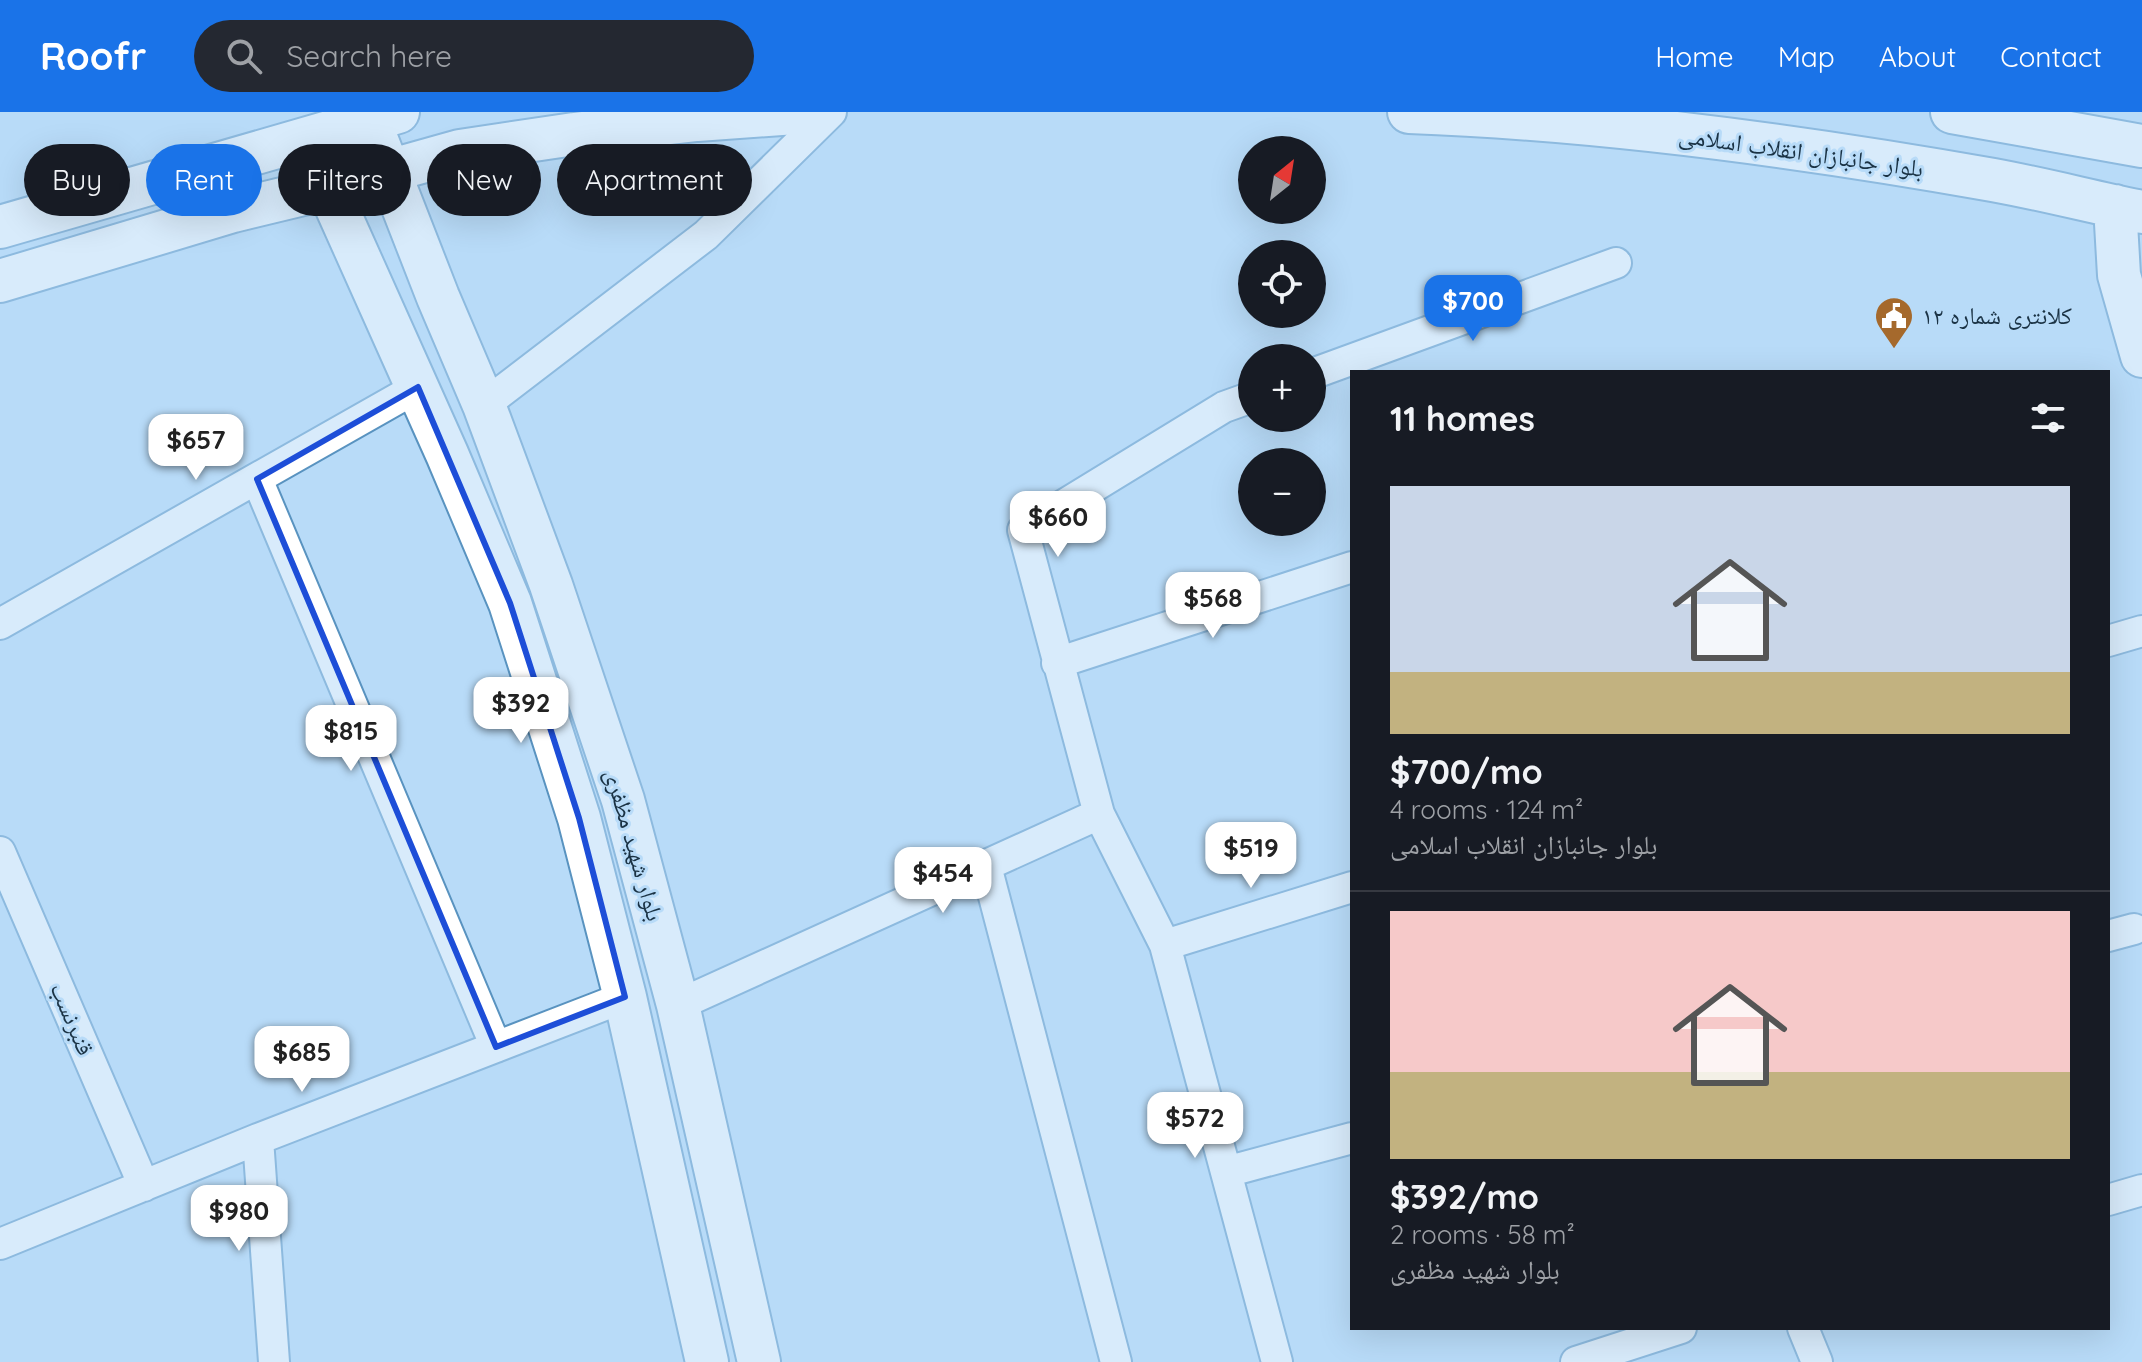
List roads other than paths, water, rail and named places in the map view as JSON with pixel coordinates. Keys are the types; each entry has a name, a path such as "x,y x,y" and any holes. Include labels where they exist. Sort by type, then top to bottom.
{"main road":[{"path":"411,165 460,151 574,134 697,120 809,112"},
{"name":"بلوار جانبازان انقلاب اسلامی","path":"1409,112 1623,128 1795,149 1995,181 2128,209"},
{"path":"1952,112 2142,146"},
{"path":"0,227 383,116"},
{"name":"بلوار شهید مظفری","path":"383,116 386,144"},
{"name":"بلوار شهید مظفری","path":"306,139 308,144"},
{"path":"0,281 278,200"},
{"path":"2128,209 2119,275 2142,356"},
{"name":"بلوار شهید مظفری","path":"341,216 510,603 579,818 625,997 707,1362"},
{"name":"بلوار شهید مظفری","path":"407,216 484,405 551,585 623,800 678,1005 759,1362"}],"street":[{"path":"484,405 706,235 831,112"},
{"path":"1326,369 1616,263"},
{"path":"0,624 418,387"},
{"path":"1238,402 1224,407 1023,530 1099,814 1165,945 1277,1362"},
{"path":"257,479 496,1047"},
{"path":"1057,663 1350,568"},
{"path":"2110,640 2142,631"},
{"path":"678,1005 1099,814"},
{"name":"قنبرنسب","path":"0,852 144,1186"},
{"path":"986,866 1116,1362"},
{"path":"1165,945 1350,888"},
{"path":"0,1244 258,1139 625,997"},
{"path":"258,1139 274,1362"},
{"path":"1226,1172 1350,1139"},
{"path":"2110,1199 2142,1190"},
{"path":"1576,1362 1675,1330"},
{"path":"1804,1330 1817,1362"}],"place":[{"name":"کلانتری شماره ۱۲","path":"1894,350"}]}
